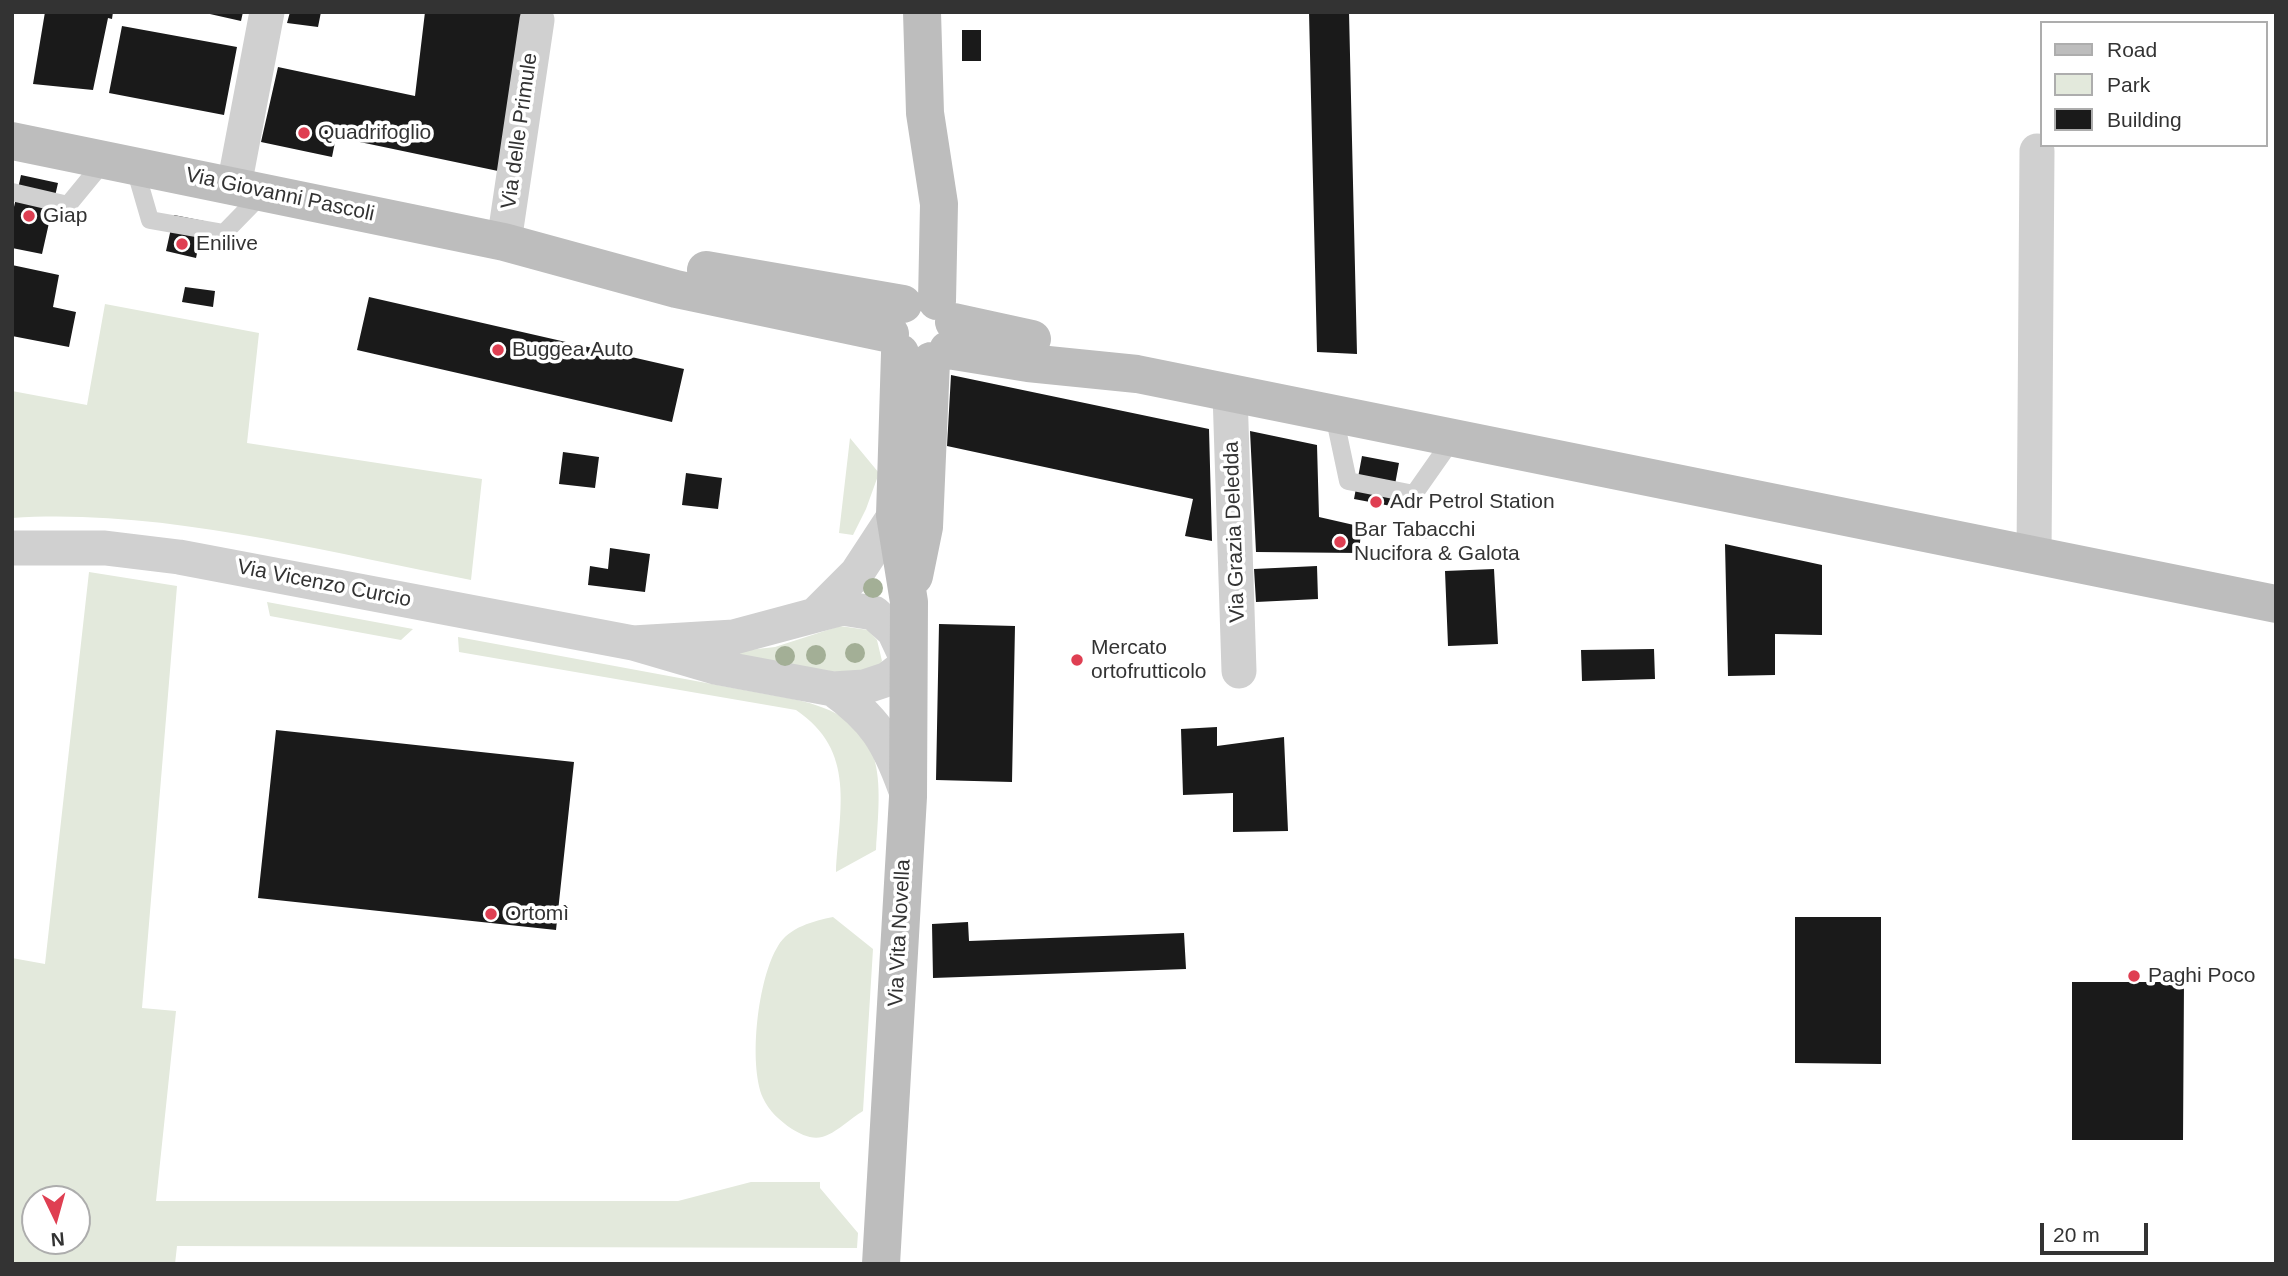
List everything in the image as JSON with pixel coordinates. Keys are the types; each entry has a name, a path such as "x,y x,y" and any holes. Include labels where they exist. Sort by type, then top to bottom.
{"main road":[{"path":"909,602 924,527 922,328 925,113 922,12"},
{"name":"Via Giovanni Pascoli","path":"12,141 504,242 676,289 922,328 1028,363 1137,374 2276,604"},
{"path":"909,602 895,515 922,328"},
{"name":"Via Vita Novella","path":"881,1264 908,797 909,602"}],"street":[{"path":"249,189 267,12"},
{"name":"Via delle Primule","path":"504,242 537,20"},
{"path":"2034,555 2037,151"},
{"name":"Via Grazia Deledda","path":"1230,394 1239,671"},
{"path":"818,612 857,573 895,515"},
{"name":"Via Vicenzo Curcio","path":"12,548 105,548 179,557 633,643"},
{"path":"842,608 874,613 894,631 909,663 888,679 864,687 833,689 715,667 633,643 734,637 818,612 842,608"},
{"path":"833,689 862,710 878,729 891,748 908,797"}],"lane":[{"path":"12,192 68,205 120,162 150,220 223,233 249,189"},
{"path":"1334,415 1348,481 1414,494 1454,437"}],"green space":[{"path":"105,304 259,333 247,443 482,479 471,580 301,545 184,526 69,517 12,518 12,391 87,405"},
{"path":"850,438 879,473 853,535 839,533"},
{"path":"89,572 177,586 142,1008 176,1011 156,1201 678,1201 751,1182 820,1182 820,1188 858,1233 857,1248 177,1246 175,1264 12,1264 12,958 45,964"},
{"path":"267,602 413,629 401,640 270,616"},
{"path":"840,626 868,630 877,640 882,661 877,669 864,676 713,654 775,647"},
{"path":"458,637 793,699 824,708 846,720 862,734 872,752 879,795 876,850 836,872 841,804 836,763 828,744 815,726 796,710 459,652"},
{"path":"833,917 873,949 863,1111 832,1133 814,1138 783,1123 763,1098 756,1064 757,1021 765,978 783,939 802,926"}],"building":[{"path":"45,12 113,12 112,19 108,18 93,90 33,84"},
{"path":"201,12 243,12 241,21"},
{"path":"290,12 321,12 318,27 287,23"},
{"path":"425,12 527,12 498,171 336,137 332,157 261,142 278,67 415,96"},
{"path":"1309,12 1349,12 1357,354 1317,352"},
{"path":"122,26 237,47 224,115 109,93"},
{"path":"962,30 981,30 981,61 962,61"},
{"path":"21,175 58,183 42,254 12,248 12,216"},
{"path":"174,215 204,221 196,258 166,251"},
{"path":"12,265 59,275 53,307 76,312 69,347 12,336"},
{"path":"185,287 215,291 213,307 182,302"},
{"path":"369,297 684,369 672,422 357,350"},
{"path":"951,375 1209,429 1212,541 1185,536 1193,499 947,446"},
{"path":"1250,431 1317,445 1319,517 1354,525 1361,532 1359,553 1256,552"},
{"path":"563,452 599,457 595,488 559,484"},
{"path":"1362,456 1399,463 1391,506 1354,499"},
{"path":"686,473 722,478 718,509 682,505"},
{"path":"1429,526 1430,538 1405,539 1404,527"},
{"path":"1725,544 1822,565 1822,635 1775,634 1775,675 1728,676"},
{"path":"610,548 650,554 645,592 588,585 590,566 608,569"},
{"path":"1317,566 1318,599 1256,602 1254,569"},
{"path":"1494,569 1498,644 1448,646 1445,571"},
{"path":"939,624 1015,626 1012,782 936,780"},
{"path":"1654,649 1655,679 1582,681 1581,650"},
{"path":"1217,727 1217,746 1284,737 1288,831 1233,832 1233,793 1183,795 1181,729"},
{"path":"276,730 574,762 556,930 258,898"},
{"path":"1795,917 1881,917 1881,1064 1795,1063"},
{"path":"968,922 969,941 1184,933 1186,969 933,978 932,924"},
{"path":"2072,982 2184,982 2183,1140 2072,1140"}],"place":[{"name":"Quadrifoglio","path":"304,133"},
{"name":"Giap","path":"29,216"},
{"name":"Enilive","path":"182,244"},
{"name":"Buggea Auto","path":"498,350"},
{"name":"Adr Petrol Station","path":"1376,502"},
{"name":"Bar Tabacchi Nucifora & Galota","path":"1340,542"},
{"name":"Mercato ortofrutticolo","path":"1077,660"},
{"name":"Ortomì","path":"491,914"},
{"name":"Paghi Poco","path":"2134,976"}]}
